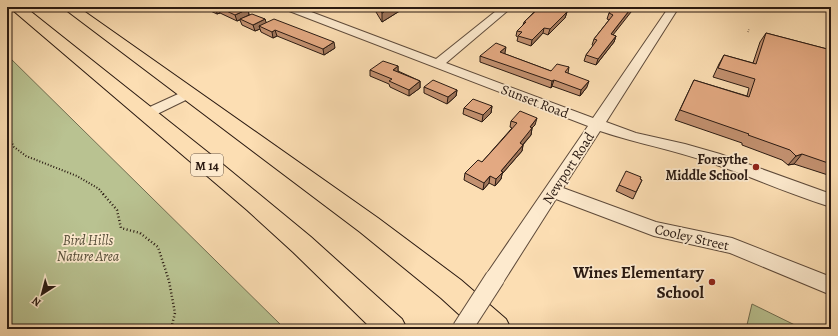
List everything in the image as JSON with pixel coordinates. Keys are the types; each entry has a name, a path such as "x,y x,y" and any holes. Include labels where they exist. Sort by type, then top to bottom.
{"highway":[{"name":"M 14","path":"16,7 291,236 349,286 392,329"},
{"path":"69,7 369,225 451,289 496,329"}],"street":[{"name":"Sunset Road","path":"288,7 596,124 633,137 685,149 714,158 831,200"},
{"path":"438,64 507,7"},
{"name":"Newport Road","path":"462,329 674,7"},
{"path":"146,114 189,93"},
{"name":"Cooley Street","path":"552,191 654,229 732,246 831,286"}],"path":[{"path":"7,117 7,123"},
{"path":"7,133 14,147 26,156 77,176 99,189 117,210 122,228 140,233 158,247 168,281 175,313 171,329"}],"green space":[{"name":"Bird Hills Nature Area","path":"7,55 285,329 7,329"},
{"path":"752,304 803,329 746,329"}],"building":[{"path":"218,7 242,7 248,9 235,15"},
{"path":"378,7 392,7 382,13"},
{"path":"536,7 558,7 555,9 567,12 550,29 544,28 532,40 518,36 522,32 517,31 539,8"},
{"path":"614,7 632,7 611,34 616,36 598,59 586,55 597,40 594,39 613,15 609,13"},
{"path":"252,14 265,19 253,25 240,19"},
{"path":"274,19 334,42 323,49 275,30 272,32 259,26"},
{"path":"766,33 831,50 831,164 802,154 796,156 790,150 680,110 694,80 749,97 755,79 718,68 724,55 756,64"},
{"path":"496,43 506,47 500,52 551,71 557,64 569,67 565,72 589,81 581,90 480,56"},
{"path":"383,61 398,66 393,70 420,81 409,90 389,81 392,79 370,70"},
{"path":"433,80 457,90 448,97 424,87"},
{"path":"473,99 492,106 483,115 464,108"},
{"path":"520,111 537,118 530,127 532,128 520,143 523,145 501,171 503,172 496,179 490,176 484,183 465,173 478,160 482,162 502,140 517,123 511,121"},
{"path":"626,171 641,177 640,179 642,180 636,192 619,185"}],"place":[{"name":"Forsythe Middle School","path":"756,167"},
{"name":"Wines Elementary School","path":"712,282"}]}
